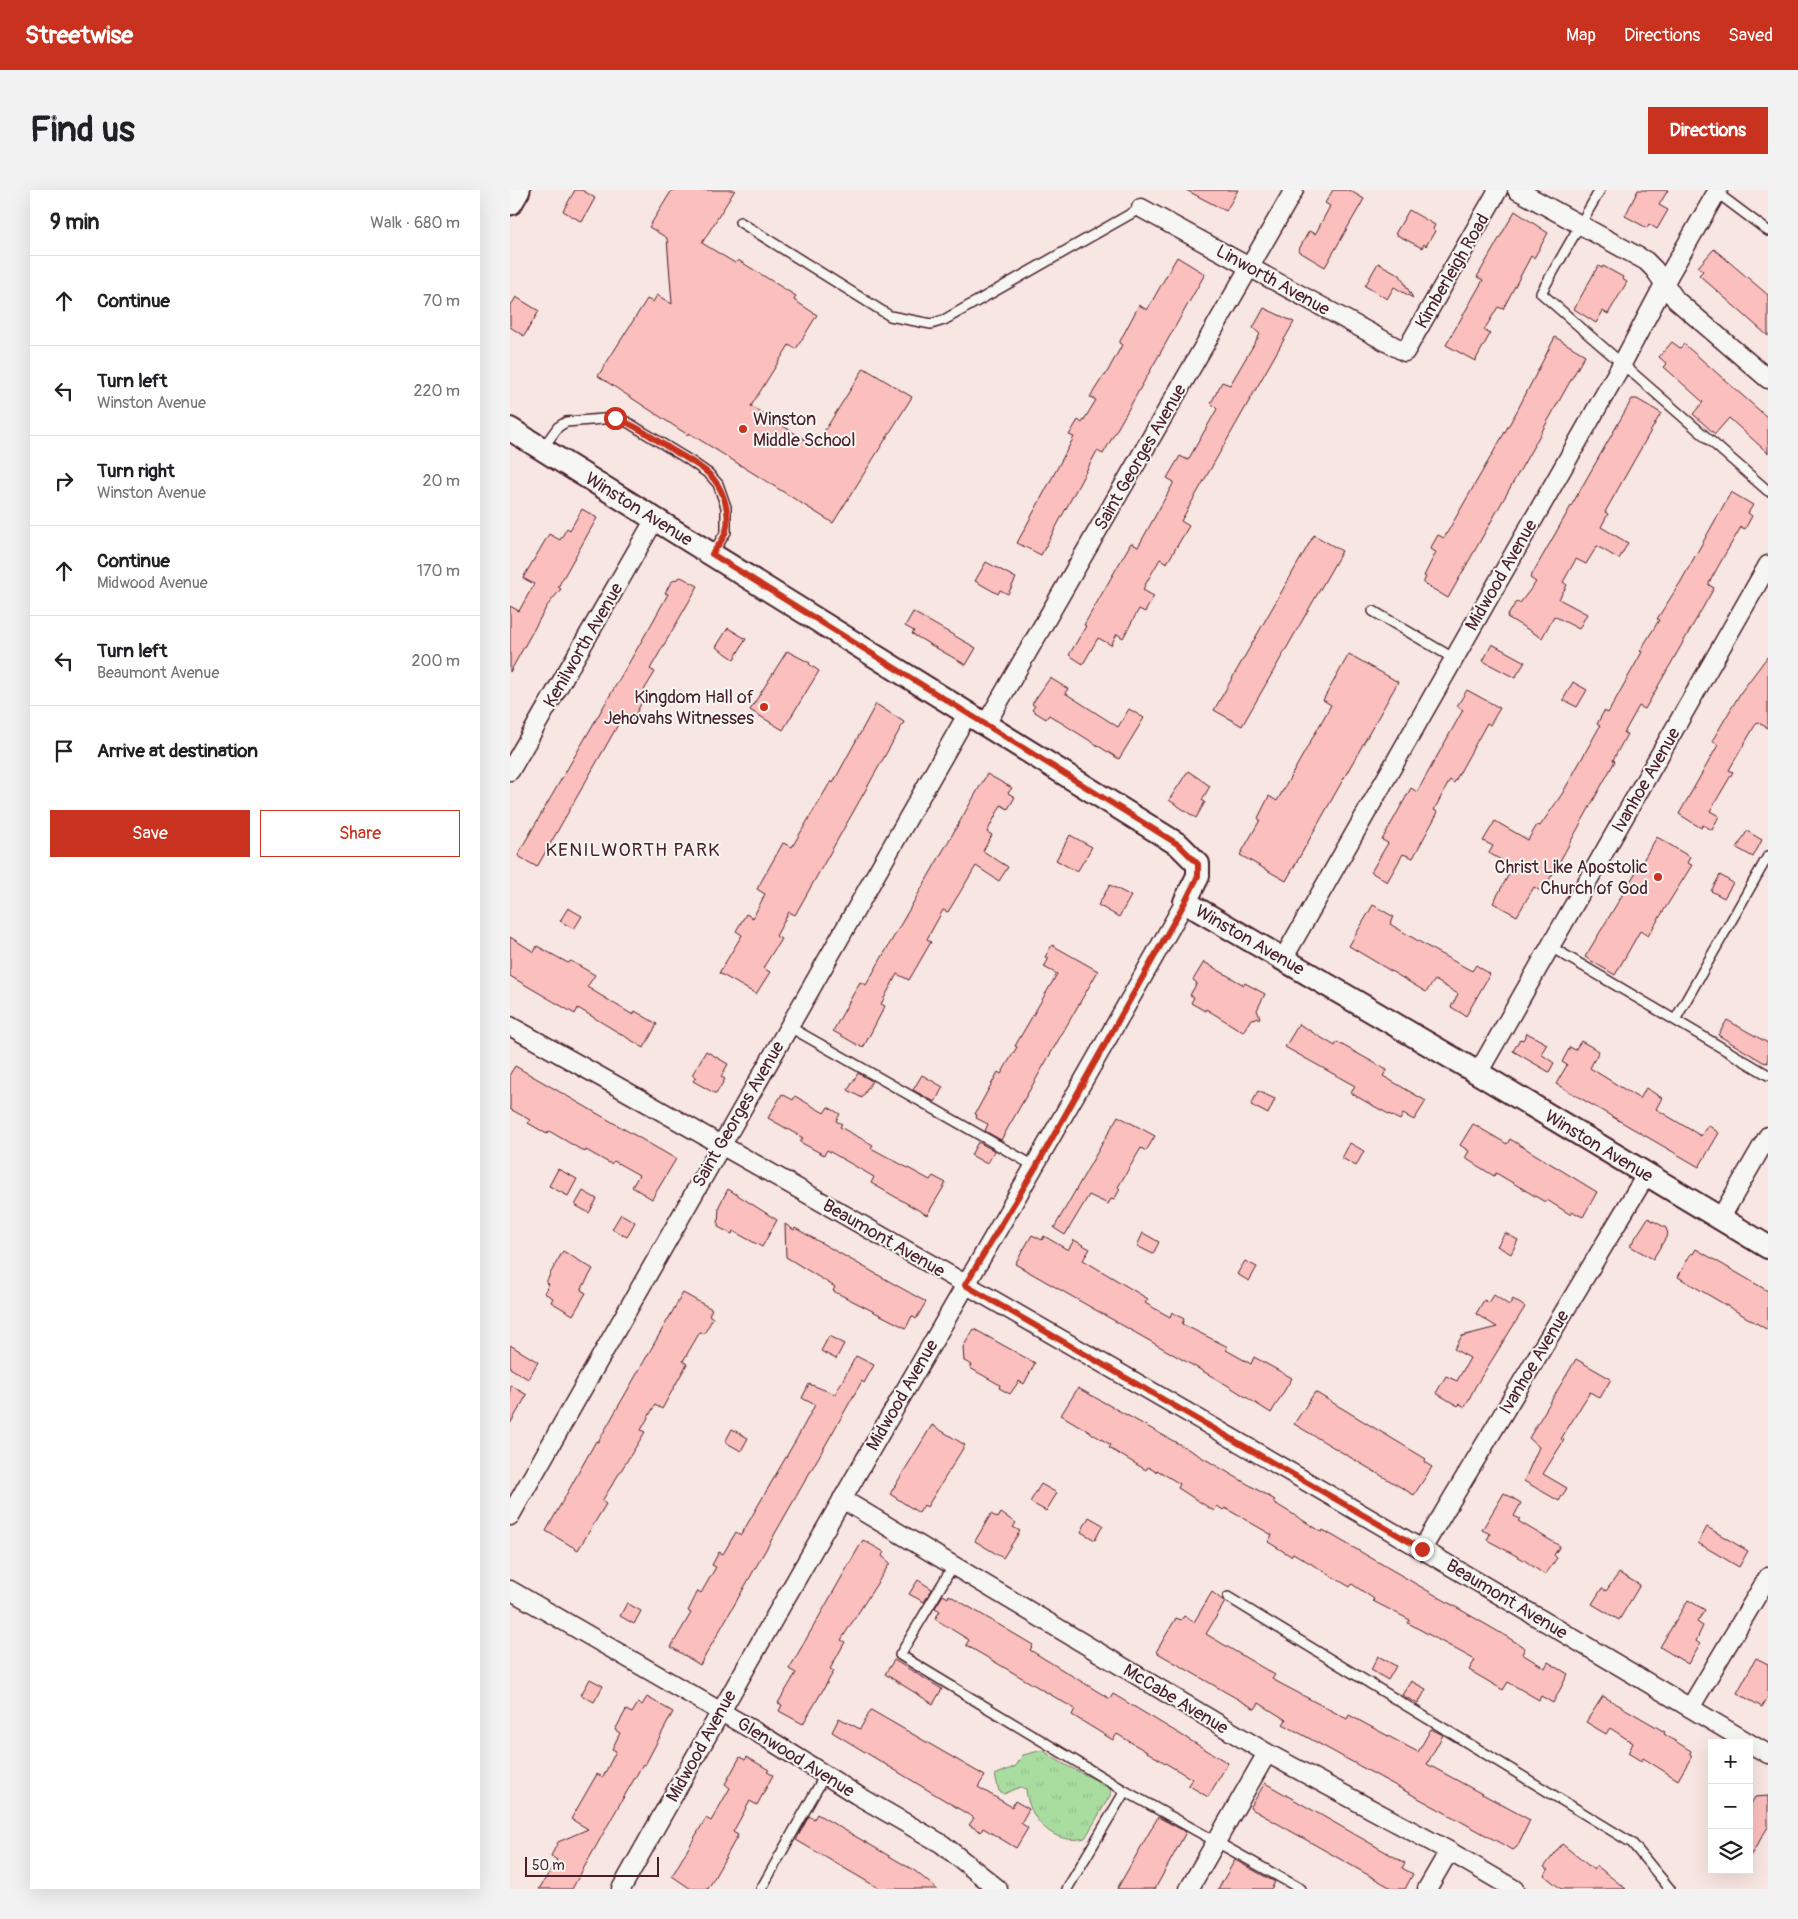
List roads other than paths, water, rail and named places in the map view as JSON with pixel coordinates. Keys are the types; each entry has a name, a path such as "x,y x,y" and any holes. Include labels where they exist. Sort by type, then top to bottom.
{"main road":[{"path":"510,202 517,190"}],"street":[{"name":"Saint Georges Avenue","path":"510,1516 788,1026 977,719 1250,267 1294,190"},
{"name":"Kimberleigh Road","path":"1405,352 1498,190"},
{"path":"1517,190 1646,261 1676,300 1768,379"},
{"name":"Midwood Avenue","path":"1282,960 1622,364 1664,284 1717,191"},
{"name":"Linworth Avenue","path":"1141,208 1405,352"},
{"name":"Winston Avenue","path":"510,429 1179,845 1198,864 1198,876 1185,902 1478,1073 1768,1247"},
{"name":"Kenilworth Avenue","path":"510,771 655,520"},
{"name":"Ivanhoe Avenue","path":"1478,1073 1768,565"},
{"name":"Midwood Avenue","path":"621,1889 720,1711 965,1285 1036,1167 1185,902"},
{"name":"Beaumont Avenue","path":"510,1026 721,1144 1422,1549 1742,1739"},
{"path":"1720,1219 1768,1136"},
{"name":"Ivanhoe Avenue","path":"1422,1549 1646,1175"},
{"name":"McCabe Avenue","path":"842,1499 1266,1753 1449,1851 1514,1889"},
{"path":"1690,1708 1768,1577"},
{"name":"Glenwood Avenue","path":"510,1590 720,1711 942,1844 998,1889"},
{"name":"Beaumont Avenue","path":"1753,1745 1768,1754"},
{"path":"1189,1889 1266,1753"},
{"path":"1427,1889 1449,1851"}],"lane":[{"path":"1600,190 1541,293 1768,491"},
{"path":"1717,191 1768,231"},
{"path":"740,222 890,316 931,324 944,320 1141,208"},
{"path":"542,449 558,426 566,422 615,418 627,422 689,460 709,474 720,490 726,507 726,532 712,554"},
{"path":"1373,611 1453,658"},
{"path":"1675,1020 1768,856"},
{"path":"1551,947 1768,1075"},
{"path":"788,1026 1036,1167"},
{"path":"953,1566 900,1655 1126,1791 1301,1889"},
{"path":"1228,1598 1632,1843 1670,1889"},
{"path":"761,1889 826,1775"},
{"path":"1066,1889 1126,1791"}],"place":[{"name":"Winston Middle School","path":"743,429"},
{"name":"Kingdom Hall of Jehovahs Witnesses","path":"764,707"},
{"name":"Christ Like Apostolic Church of God","path":"1658,877"}],"district":[{"name":"KENILWORTH PARK","path":"633,849"}]}
